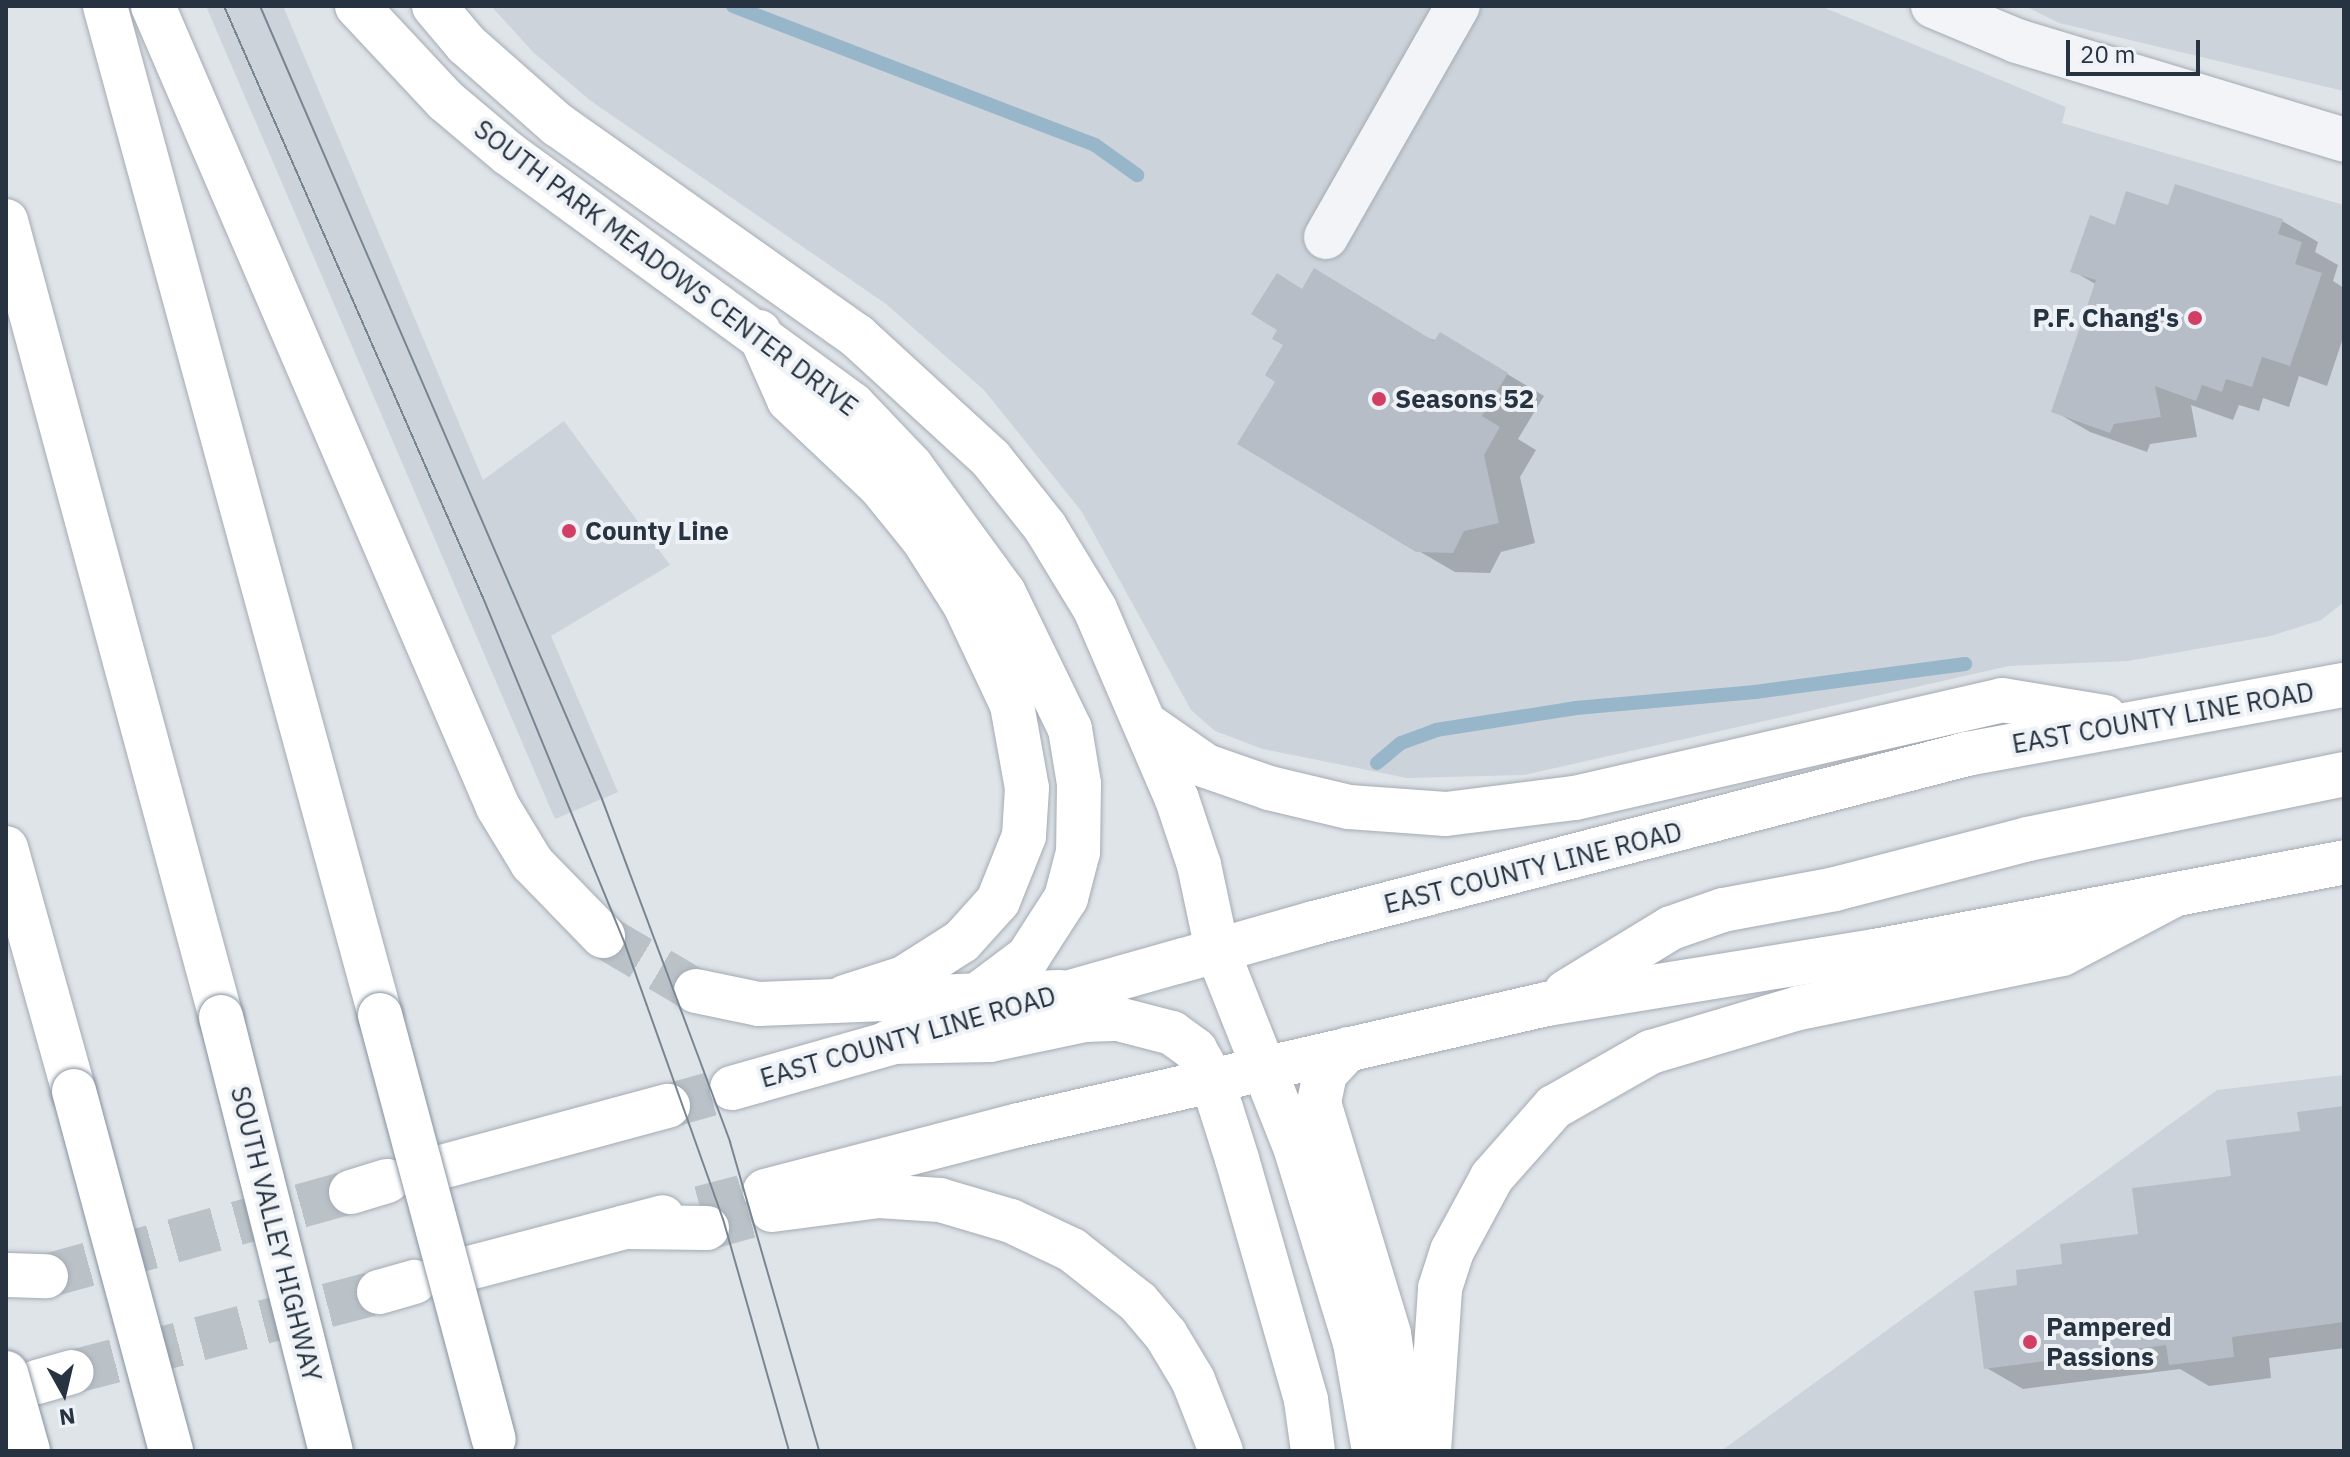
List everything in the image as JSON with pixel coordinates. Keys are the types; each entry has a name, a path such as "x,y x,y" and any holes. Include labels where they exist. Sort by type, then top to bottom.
{"main road":[{"path":"105,6 496,1445"},
{"path":"153,6 498,807 532,863 603,936"},
{"name":"SOUTH PARK MEADOWS CENTER DRIVE","path":"357,6 446,101 509,154 759,332 852,404 960,528 1017,617 1070,729 1080,810 1072,883 1028,957 983,992 889,1042"},
{"name":"SOUTH PARK MEADOWS CENTER DRIVE","path":"434,6 466,44 558,125 857,336 991,459 1045,527 1095,609 1145,724 1199,865 1217,950 1267,1067 1355,1343 1374,1451"},
{"name":"SOUTH VALLEY HIGHWAY","path":"6,221 221,1017 331,1451"},
{"path":"759,332 789,400 880,486 923,539 964,603 1012,705 1027,788 1024,836 998,901 962,941 904,978 845,997"},
{"name":"EAST COUNTY LINE ROAD","path":"732,1088 1060,992 1967,754 2276,695 2344,685"},
{"path":"1145,724 1206,766 1269,788 1349,807 1446,814 1575,798 2002,700 2135,722"},
{"path":"1547,1004 1671,928 1723,910 1835,889 2028,839 2344,774"},
{"path":"6,848 171,1451"},
{"path":"1221,1451 1193,1380 1166,1335 1138,1302 1072,1250 1011,1221 940,1200 879,1196 768,1201 1212,1080 1547,1004 1875,951 2344,862"},
{"path":"1429,1451 1436,1317 1452,1251 1492,1177 1554,1107 1651,1052 1799,1008 2062,954 2174,895"},
{"path":"696,991 759,1004 845,997 1060,992"},
{"path":"889,1042 990,1040 1091,1019 1125,1019 1183,1040 1204,1061 1212,1080 1294,1357 1313,1451"},
{"path":"1348,1049 1325,1074 1319,1103 1389,1334 1406,1451"},
{"path":"445,1166 668,1106"},
{"path":"473,1267 625,1227 704,1218"},
{"path":"28,1451 39,1376"}],"street":[{"path":"1326,237 1458,6"},
{"path":"1933,6 2017,41 2324,135 2344,159"},
{"path":"2276,695 2344,675"}],"shaded area":[{"path":"206,6 283,6 483,480 564,421 670,565 551,636 618,792 555,819"},
{"path":"491,6 1820,6 2066,107 2062,123 2344,205 2344,602 2321,620 2271,636 2128,661 2009,666 1524,775 1407,778 1263,749 1215,731 1191,710 1082,512 984,390 886,304 591,101 534,53"},
{"path":"2025,6 2344,6 2344,91 2059,23"},
{"path":"2344,1075 2344,1451 1721,1451 2217,1090"}],"building":[{"name":"P.F. Chang's","path":"2175,184 2283,219 2278,234 2302,242 2295,264 2322,273 2290,366 2262,357 2252,387 2226,379 2222,392 2202,385 2196,401 2155,386 2161,417 2114,424 2110,433 2051,412 2096,280 2070,272 2090,215 2115,225 2126,191 2168,205"},
{"name":"Seasons 52","path":"1314,268 1434,341 1440,332 1508,373 1482,416 1500,427 1484,455 1499,523 1464,531 1453,553 1416,552 1237,444 1275,382 1265,375 1283,345 1272,339 1277,330 1251,314 1277,273 1302,289"},
{"path":"2344,1106 2344,1322 2232,1337 2234,1357 2169,1365 2166,1345 1984,1369 1974,1291 2017,1285 2016,1270 2062,1264 2060,1244 2138,1234 2132,1188 2231,1176 2226,1140 2300,1131 2297,1112"}],"waterway":[{"path":"733,6 1095,145 1137,175"},
{"path":"1377,763 1401,743 1436,730 1576,708 1755,692 1965,664"}],"tunnel":[{"path":"603,936 696,991"},
{"path":"668,1106 732,1088"},
{"path":"700,1208 765,1191"},
{"path":"46,1276 351,1192"},
{"path":"707,1228 772,1210"},
{"path":"72,1372 379,1292"}],"tram line":[{"path":"224,6 484,600 625,944 723,1219 789,1451"},
{"path":"260,6 602,799 730,1142 819,1451"}],"place":[{"name":"P.F. Chang's","path":"2195,318"},
{"name":"Seasons 52","path":"1379,399"},
{"name":"County Line","path":"569,531"},
{"name":"Pampered Passions","path":"2030,1342"}]}
